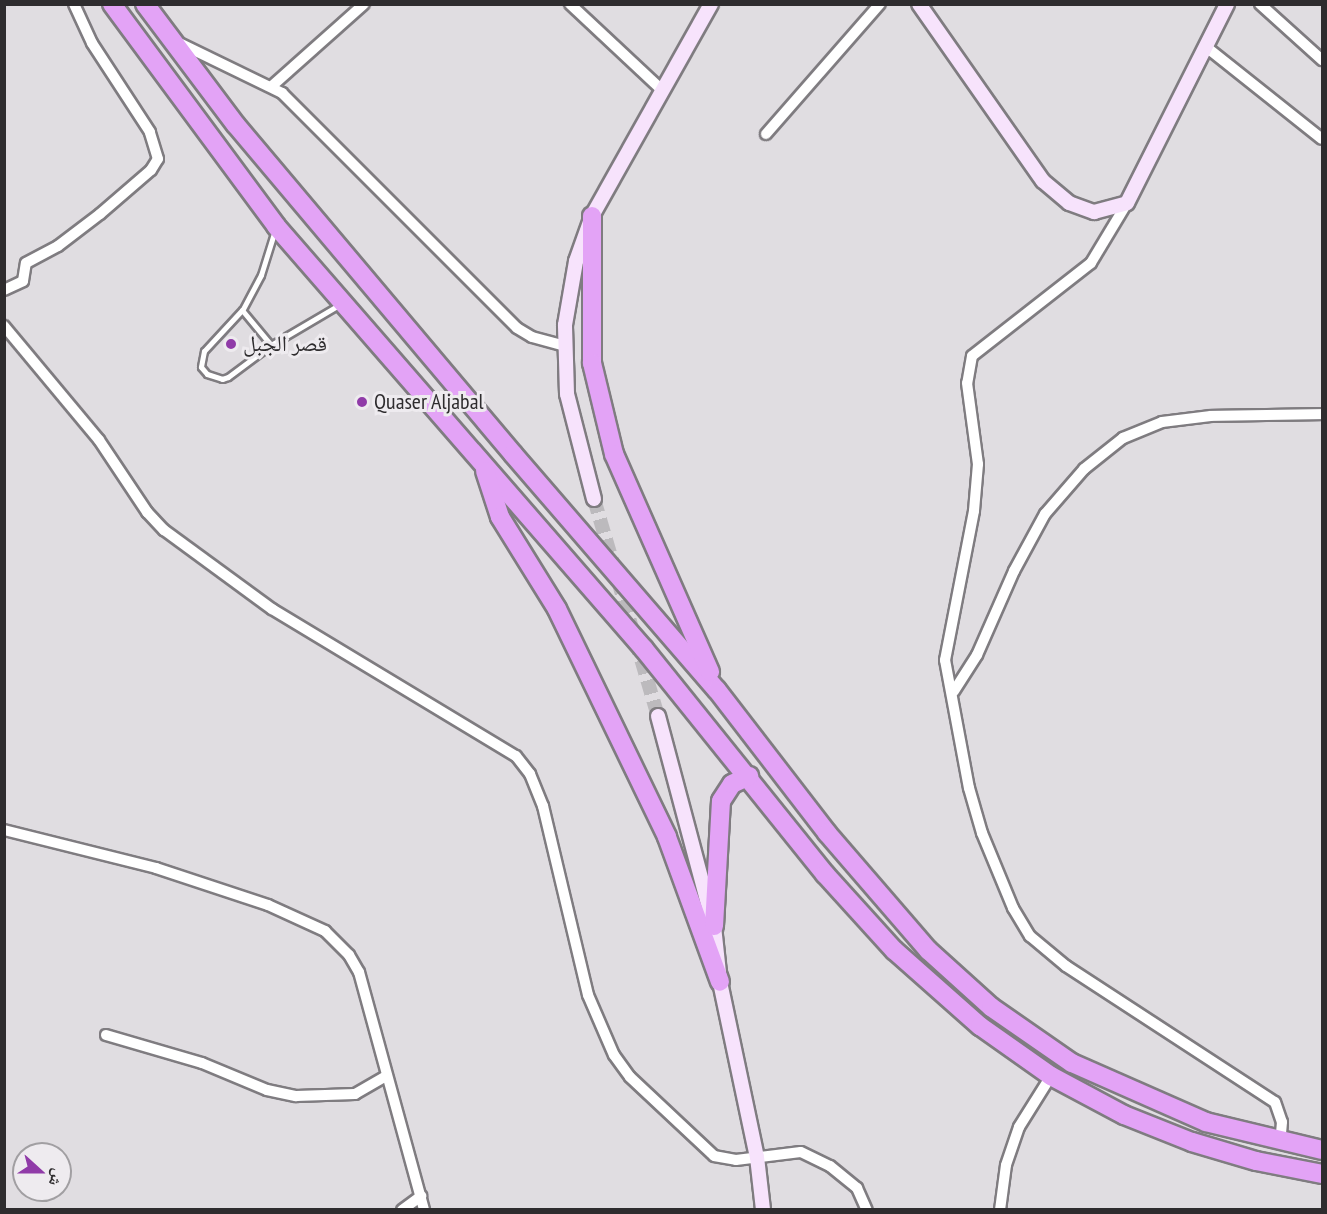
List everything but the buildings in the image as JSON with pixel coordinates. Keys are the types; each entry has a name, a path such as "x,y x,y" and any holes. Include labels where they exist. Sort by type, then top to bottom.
{"highway":[{"path":"112,4 276,226 344,302 749,776 825,874 894,950 980,1026 1051,1076 1124,1114 1192,1142 1256,1161 1323,1174"},
{"path":"145,4 236,125 513,454 717,690 891,911 991,1007 1072,1063 1129,1091 1206,1122 1280,1143 1323,1150"},
{"path":"592,216 592,363 614,454 717,690"},
{"path":"484,466 500,517 557,609 667,837 720,982"},
{"path":"714,926 721,801 732,784 749,776"}],"street":[{"path":"4,290 23,281 26,263 58,246 100,214 151,170 158,159 150,132 92,43 74,4"},
{"path":"272,86 364,4"},
{"path":"570,4 663,90"},
{"path":"594,499 567,394 565,346 576,261 592,216 711,4"},
{"path":"766,134 880,4"},
{"path":"919,4 1034,169 1055,193 1079,210 1094,212 1127,203"},
{"path":"1227,4 1127,203 1091,263 981,345 967,368 978,464 971,533 945,660 954,691 969,788 982,833 1013,909 1030,936 1066,966 1275,1102 1282,1122 1280,1143"},
{"path":"1260,4 1323,60"},
{"path":"170,38 272,86 517,328 532,338 565,346"},
{"path":"1205,46 1323,139"},
{"path":"4,326 99,440 147,512 164,530 264,604 516,756 530,774 543,806 588,995 614,1055 630,1077 704,1149 722,1159 801,1152 830,1166 857,1188 867,1209"},
{"path":"954,691 977,655 1014,571 1046,514 1083,469 1123,438 1162,422 1211,416 1323,414"},
{"path":"658,717 714,926 720,982 757,1157 763,1209"},
{"path":"4,830 156,868 268,905 326,931 349,955 358,972 424,1209"},
{"path":"106,1035 202,1063 288,1095 355,1094 386,1076"},
{"path":"1000,1209 1006,1165 1019,1127 1051,1076"},
{"path":"402,1209 421,1196"}],"lane":[{"path":"276,226 261,275 242,310 204,351 201,367 207,374 222,379 228,377 271,345 344,302"},
{"path":"242,310 271,345"}],"tunnel":[{"path":"594,499 658,716"}],"place":[{"name":"قصر الجبل","path":"231,344"},
{"name":"Quaser Aljabal","path":"362,402"}]}
